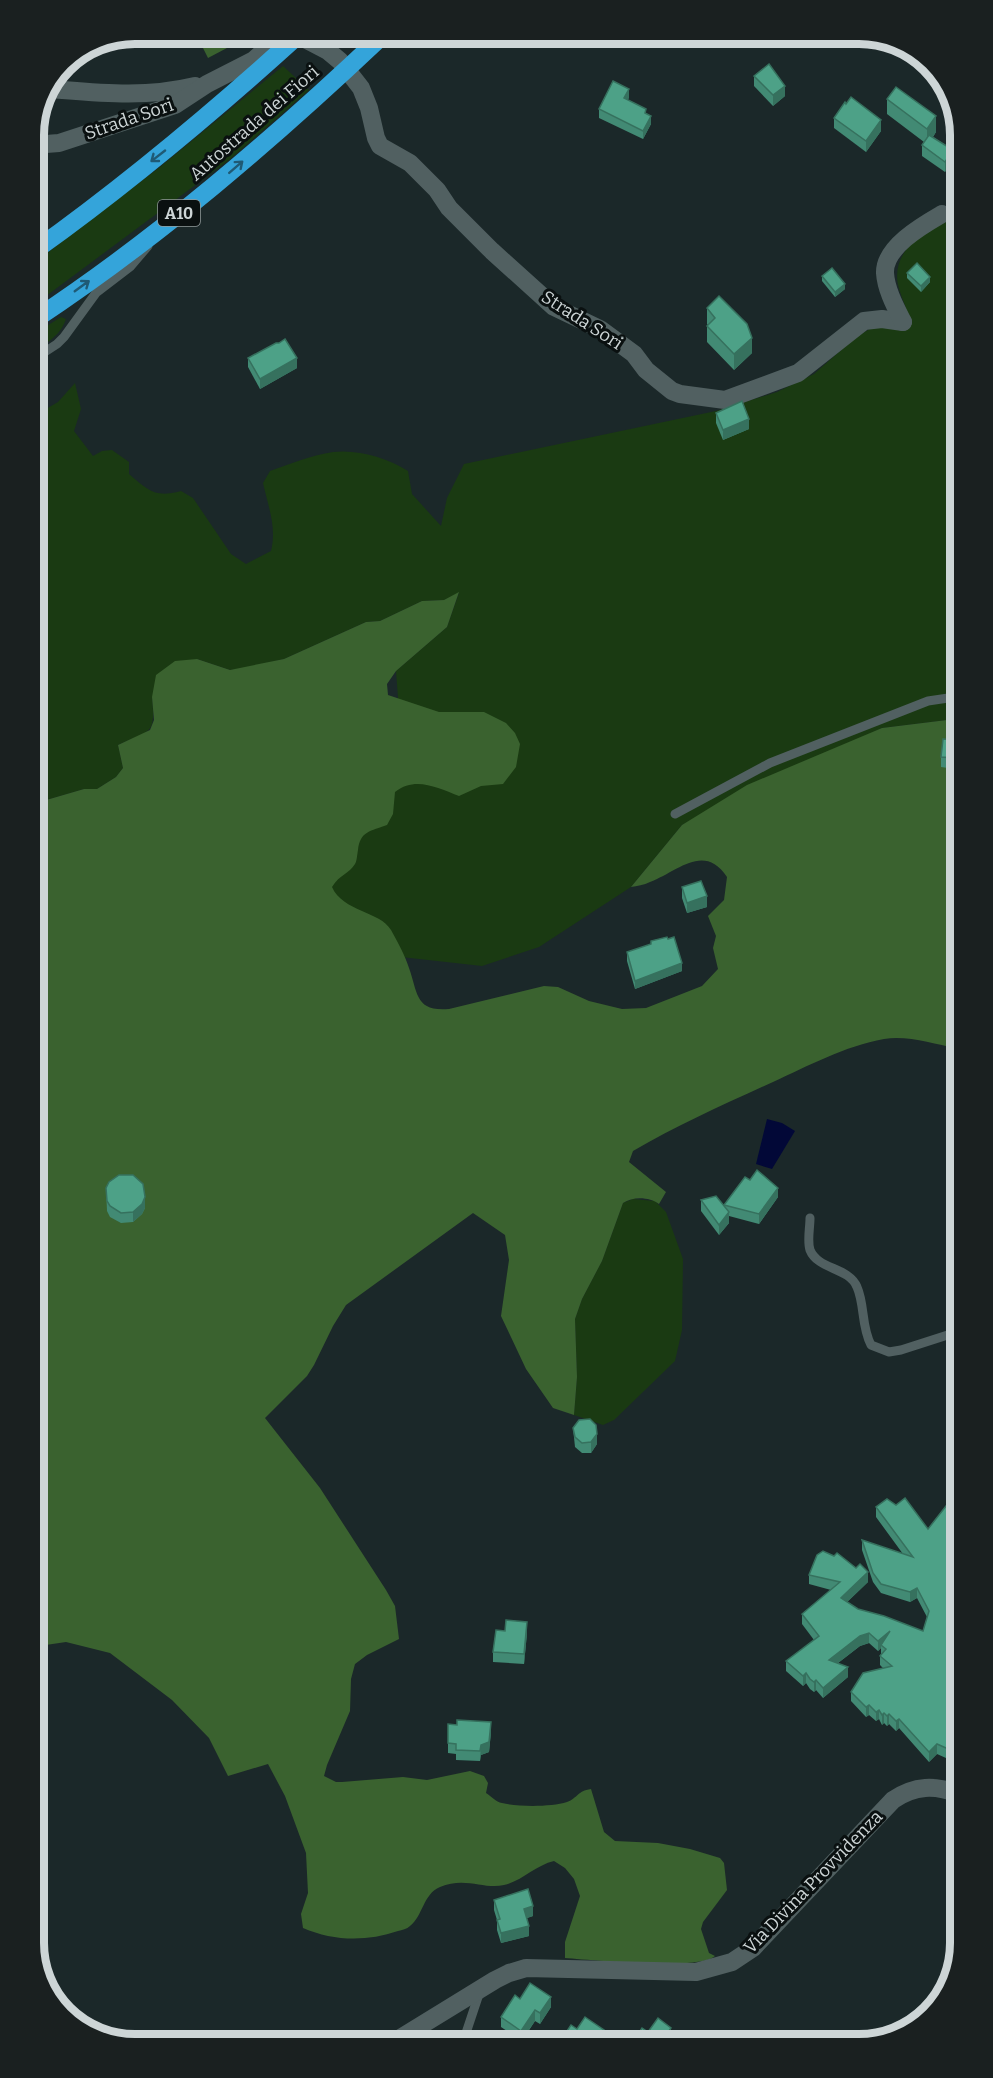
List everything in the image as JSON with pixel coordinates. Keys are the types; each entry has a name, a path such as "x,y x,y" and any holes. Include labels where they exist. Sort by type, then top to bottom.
{"highway":[{"name":"Autostrada dei Fiori","path":"44,244 165,151 288,44"},
{"name":"Autostrada dei Fiori","path":"44,313 216,184 316,98 374,44"}],"street":[{"name":"Strada Sori","path":"44,144 59,143 175,105 207,84 254,60 272,44"},
{"name":"Strada Sori","path":"315,44 328,51 340,62 361,88 369,108 376,138 381,146 410,163 437,190 449,208 554,307 600,329 634,354 646,370 672,391 680,394 725,400 798,374 864,321 882,319 903,322 888,286 885,272 888,261 900,243 918,227 942,214"},
{"path":"56,89 121,94 165,93 207,84"},
{"name":"Via Divina Provvidenza","path":"407,2034 509,1973 526,1968 696,1972 732,1962 753,1948 893,1800 916,1788 936,1788 950,1792"}],"lane":[{"path":"44,352 64,337 96,293 130,267 161,227"},
{"path":"675,814 770,763 928,700 950,698"},
{"path":"810,1218 811,1252 818,1260 850,1278 857,1286 865,1334 871,1345 889,1352 950,1334"},
{"path":"466,2034 481,1989"}],"green space":[{"path":"201,44 235,44 208,58"},
{"path":"283,66 309,90 229,160 44,298 44,255 160,167"},
{"path":"950,220 950,720 882,728 682,825 631,887 539,947 482,966 338,950 328,933 334,855 399,711 396,671 447,627 459,593 444,600 422,601 380,621 366,622 284,659 230,670 197,659 152,697 153,719 148,730 118,745 123,768 116,777 97,789 84,789 44,801 44,410 58,402 75,383 81,409 74,431 93,456 102,451 112,450 129,462 129,474 147,489 165,494 181,491 193,498 231,554 246,564 271,551 273,542 272,525 263,483 270,471 301,460 325,453 343,451 372,455 391,462 408,471 412,494 441,526 447,498 464,464 716,411 777,392 814,374 856,337 906,308 898,285 897,272 900,261 905,251 913,243 932,229"},
{"path":"61,317 66,319 54,337 44,345 44,328"},
{"path":"459,592 447,627 396,671 387,684 388,695 439,712 484,712 506,723 515,733 520,744 516,767 503,784 481,786 459,796 419,784 403,787 395,792 393,814 387,825 364,835 359,844 355,864 332,887 344,902 386,924 405,958 420,999 424,1004 438,1009 449,1009 544,986 558,987 589,1001 622,1009 646,1008 702,986 718,969 713,948 716,936 708,916 724,900 727,877 718,867 709,862 700,861 680,867 648,883 631,887 682,825 747,785 882,728 950,720 950,1047 902,1038 884,1039 855,1046 719,1107 633,1151 629,1162 666,1192 659,1204 641,1198 623,1203 602,1261 582,1299 575,1319 577,1377 574,1415 553,1408 526,1369 501,1316 509,1260 505,1235 473,1213 346,1305 307,1376 265,1418 320,1488 395,1606 399,1639 367,1655 355,1664 351,1679 350,1711 324,1776 336,1782 403,1777 427,1780 470,1771 484,1776 488,1783 486,1793 496,1800 526,1806 567,1802 583,1791 591,1789 604,1832 615,1841 658,1843 690,1849 720,1858 724,1863 727,1890 703,1922 701,1929 709,1953 715,1956 705,1960 667,1964 565,1958 565,1942 580,1896 574,1879 565,1868 554,1861 504,1885 458,1883 440,1887 434,1890 426,1900 418,1917 410,1926 386,1935 338,1938 303,1928 301,1914 308,1893 306,1853 285,1796 268,1764 228,1776 209,1738 172,1700 110,1653 66,1642 44,1645 44,801 84,789 97,789 116,777 123,768 118,745 150,730 154,720 152,697 156,675 175,661 197,659 230,670 284,659 366,622 380,621 422,601 444,600"},
{"path":"633,1199 655,1201 666,1212 683,1259 682,1330 675,1361 614,1420 603,1425 574,1415 577,1377 575,1319 582,1299 602,1261 623,1203"}],"shaded area":[{"path":"767,1119 782,1123 795,1131 772,1169 756,1164"}],"building":[{"path":"769,64 785,86 773,95 754,76"},
{"path":"613,81 629,89 624,98 646,109 645,113 651,116 643,131 599,109"},
{"path":"896,87 936,116 927,129 887,99"},
{"path":"851,97 881,120 866,141 834,118"},
{"path":"929,135 950,148 950,154 945,162 922,145"},
{"path":"917,263 930,277 921,286 907,273"},
{"path":"832,268 845,284 835,292 822,276"},
{"path":"719,296 747,324 752,338 734,354 707,326 715,318 707,308"},
{"path":"285,339 297,358 260,379 248,358"},
{"path":"742,401 749,419 723,430 716,413"},
{"path":"943,739 950,740 950,758 941,757"},
{"path":"701,881 707,896 687,903 682,887"},
{"path":"667,937 668,939 674,937 682,963 635,981 627,952 651,944 651,941"},
{"path":"757,1170 778,1188 759,1214 724,1205 745,1177 750,1180"},
{"path":"119,1175 133,1175 143,1184 145,1197 142,1204 133,1212 121,1213 110,1206 107,1201 106,1188 109,1182"},
{"path":"716,1196 729,1212 719,1225 701,1200"},
{"path":"590,1419 596,1425 597,1434 591,1442 582,1443 575,1437 573,1428 579,1420"},
{"path":"905,1498 928,1529 950,1501 950,1750 937,1744 929,1752 899,1719 896,1721 889,1714 882,1715 879,1710 876,1712 869,1705 866,1707 851,1692 863,1673 892,1666 880,1656 886,1649 881,1645 890,1631 878,1641 869,1633 860,1636 829,1660 848,1667 823,1688 816,1680 814,1682 806,1673 803,1676 786,1661 819,1636 802,1614 840,1582 809,1575 817,1555 823,1551 834,1556 837,1553 856,1568 860,1564 868,1572 841,1598 858,1609 923,1631 929,1611 917,1588 910,1592 881,1584 873,1573 862,1540 913,1557 876,1507 887,1499 896,1505"},
{"path":"506,1620 527,1622 524,1654 493,1652 496,1630 505,1631"},
{"path":"457,1720 491,1722 489,1742 481,1745 480,1751 456,1750 456,1744 448,1743 448,1724 457,1725"},
{"path":"528,1889 533,1906 524,1909 529,1926 501,1933 497,1920 500,1919 494,1900"},
{"path":"530,1983 551,1997 540,2013 535,2010 521,2031 501,2017 515,1995 520,1999"},
{"path":"585,2017 604,2030 601,2034 565,2034 571,2025 577,2029"},
{"path":"658,2018 671,2028 667,2034 638,2034 642,2028 648,2032"}]}
